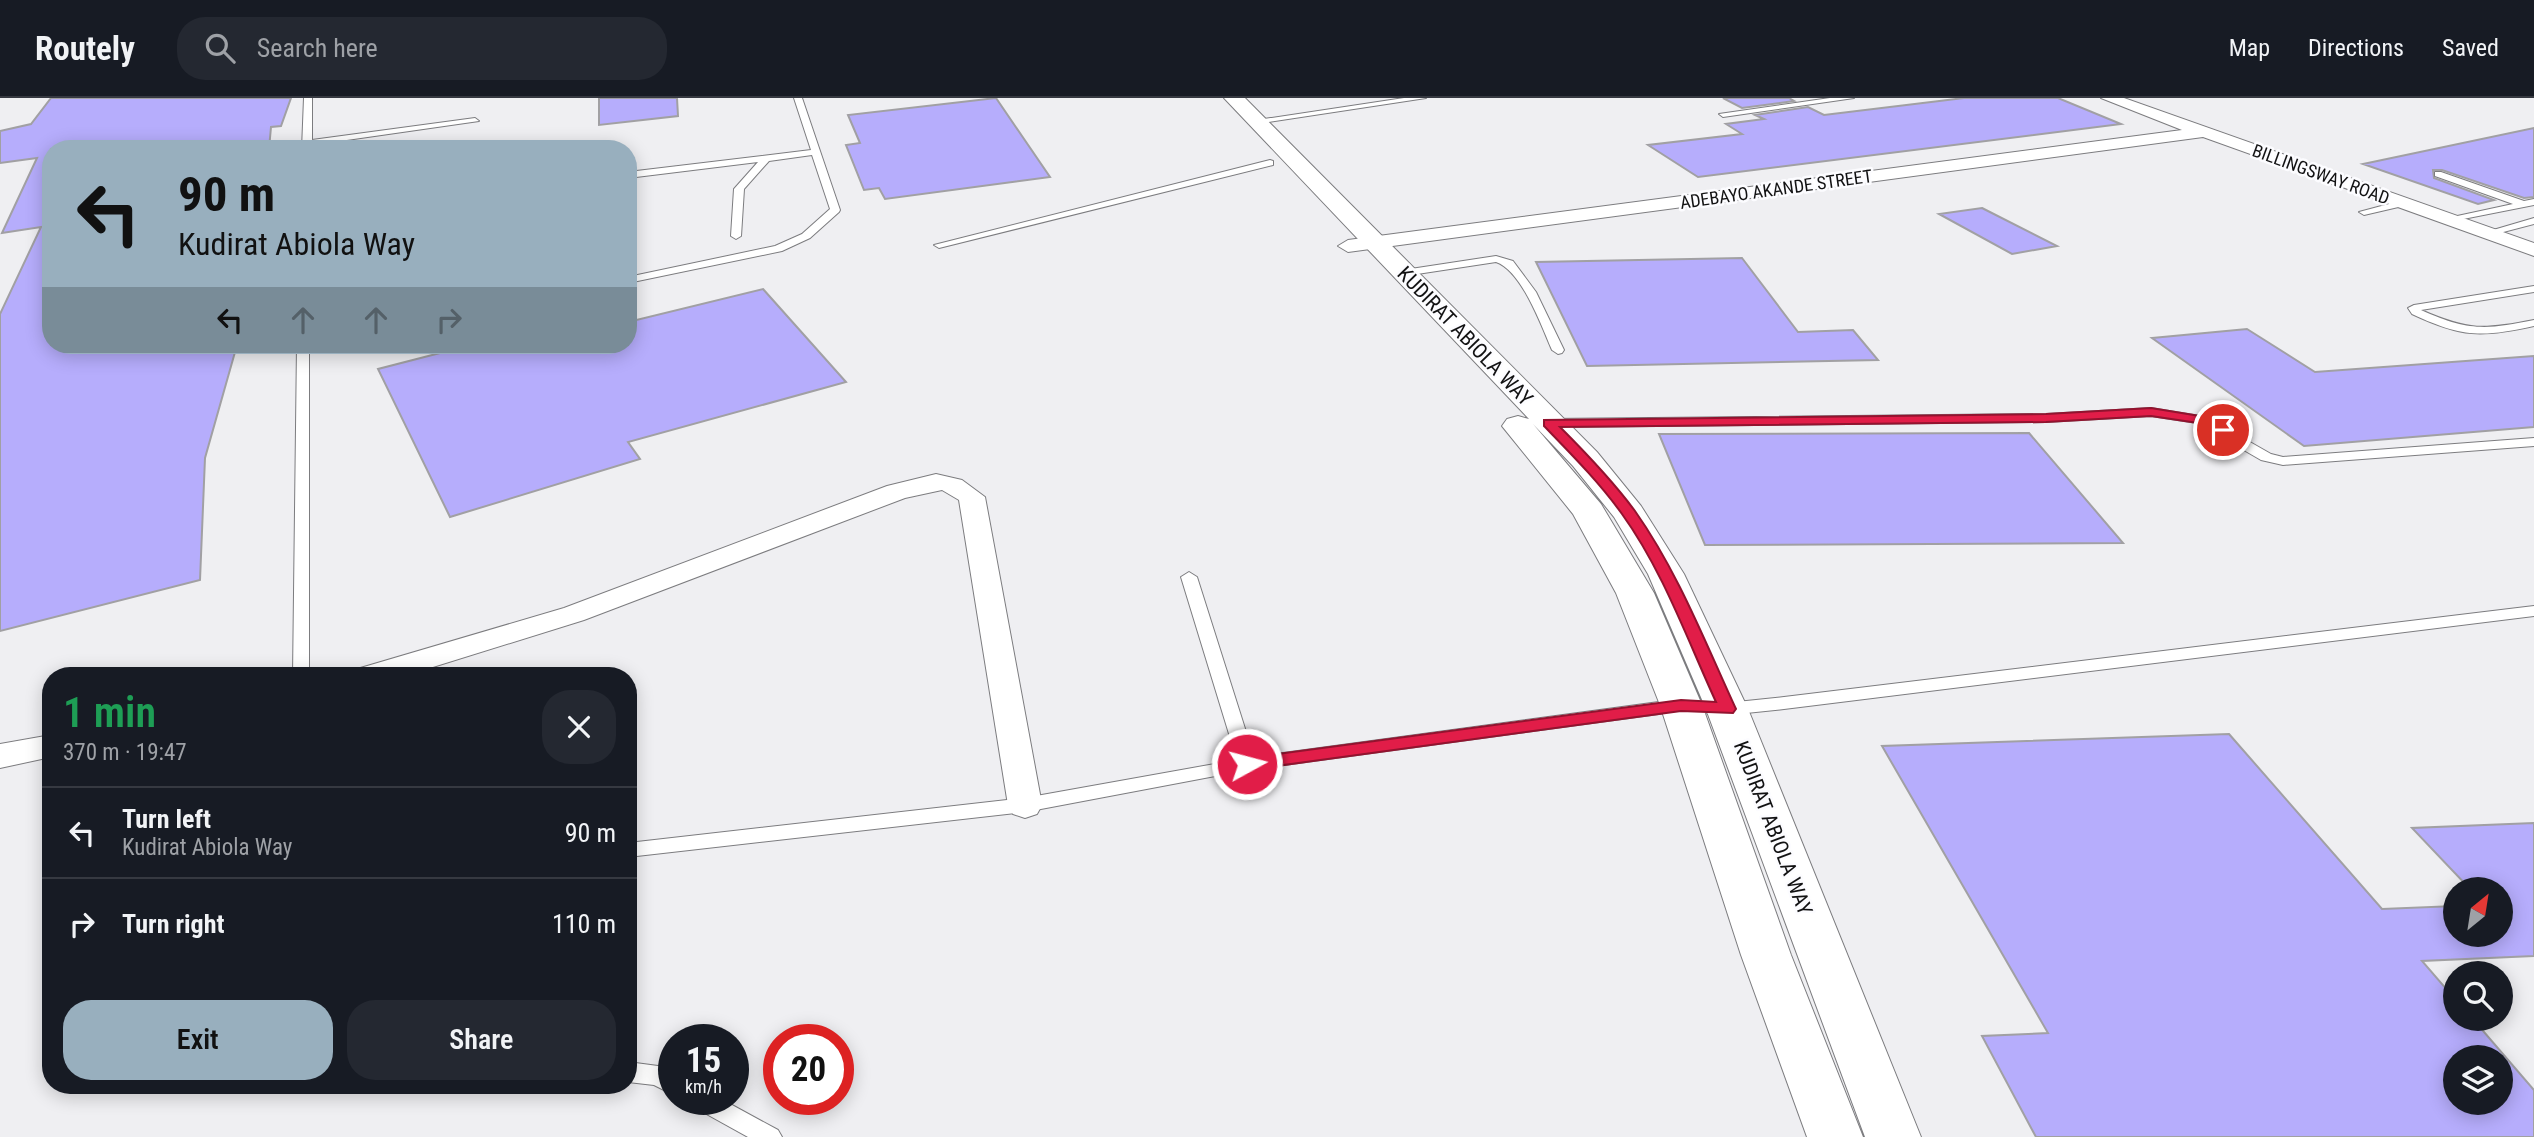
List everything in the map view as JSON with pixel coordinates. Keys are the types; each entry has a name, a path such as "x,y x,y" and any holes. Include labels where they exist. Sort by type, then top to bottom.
{"main road":[{"name":"KUDIRAT ABIOLA WAY","path":"1210,98 1270,163 1363,244 1404,273 1585,459 1629,513 1666,574 1727,709 1893,1137"},
{"name":"KUDIRAT ABIOLA WAY","path":"1245,110 1540,450 1589,511 1634,593 1681,705 1766,955 1835,1137"}],"street":[{"name":"BILLINGSWAY ROAD","path":"2109,98 2534,250"},
{"name":"ADEBAYO AKANDE STREET","path":"1363,244 2204,132"},
{"path":"398,667 574,614 895,492 935,480 956,484 972,497 1025,805"},
{"path":"0,756 42,748"}],"lane":[{"path":"307,140 308,98"},
{"path":"637,278 747,258 778,249 806,236 835,210 798,98"},
{"path":"1245,110 1422,98"},
{"path":"1723,114 1850,98"},
{"path":"347,140 475,121"},
{"path":"637,174 816,152"},
{"path":"736,236 739,189 766,158"},
{"path":"939,244 1270,163"},
{"path":"2438,174 2529,203"},
{"path":"2364,212 2404,203"},
{"path":"2452,220 2529,203"},
{"path":"2488,233 2534,221"},
{"path":"1404,273 1496,259 1510,263 1532,294 1558,350"},
{"path":"2534,289 2414,308 2416,312 2466,333 2482,334 2534,323"},
{"path":"301,667 303,354"},
{"path":"1548,423 2046,418 2151,412 2201,420 2266,457 2283,461 2534,442"},
{"path":"1189,576 1247,764"},
{"path":"637,848 1025,805 1247,764 1681,705 1727,709 2534,611"},
{"path":"637,1073 658,1076"},
{"path":"729,1115 770,1137"}],"building":[{"path":"51,98 291,98 281,126 271,127 270,140 42,140 42,354 234,354 205,458 200,580 0,631 0,314 41,227 2,233 37,158 0,163 0,131 31,124"},
{"path":"599,98 677,98 678,116 599,125"},
{"path":"996,98 1050,177 885,199 879,188 864,190 846,145 860,143 848,115"},
{"path":"1723,98 1789,98 1794,101 1742,108"},
{"path":"1964,98 2058,98 2121,124 1698,177 1648,145 1742,134 1726,124 1764,119 1755,115 1808,107 1824,115"},
{"path":"2534,128 2534,197 2524,198 2442,170 2433,170 2434,178 2494,200 2478,204 2363,164"},
{"path":"1982,208 2057,246 2012,254 1939,214"},
{"path":"1742,258 1798,332 1853,330 1878,360 1587,366 1536,262"},
{"path":"763,289 846,382 628,442 640,459 450,517 378,369 436,354 637,354 637,320"},
{"path":"2247,329 2315,372 2534,356 2534,427 2304,446 2152,338"},
{"path":"2029,433 2123,543 1705,545 1659,434"},
{"path":"2229,734 2382,909 2443,906 2443,947 2513,947 2513,877 2459,877 2412,828 2534,823 2534,956 2422,961 2443,985 2443,1031 2483,1031 2495,1045 2443,1045 2443,1115 2513,1115 2513,1066 2534,1090 2534,1137 2036,1137 1982,1036 2048,1033 1882,746"}],"route":[{"path":"1247,764 1681,705 1727,709 1666,574 1629,513 1585,459 1548,423 2046,418 2151,412 2182,415 2223,430"}]}
